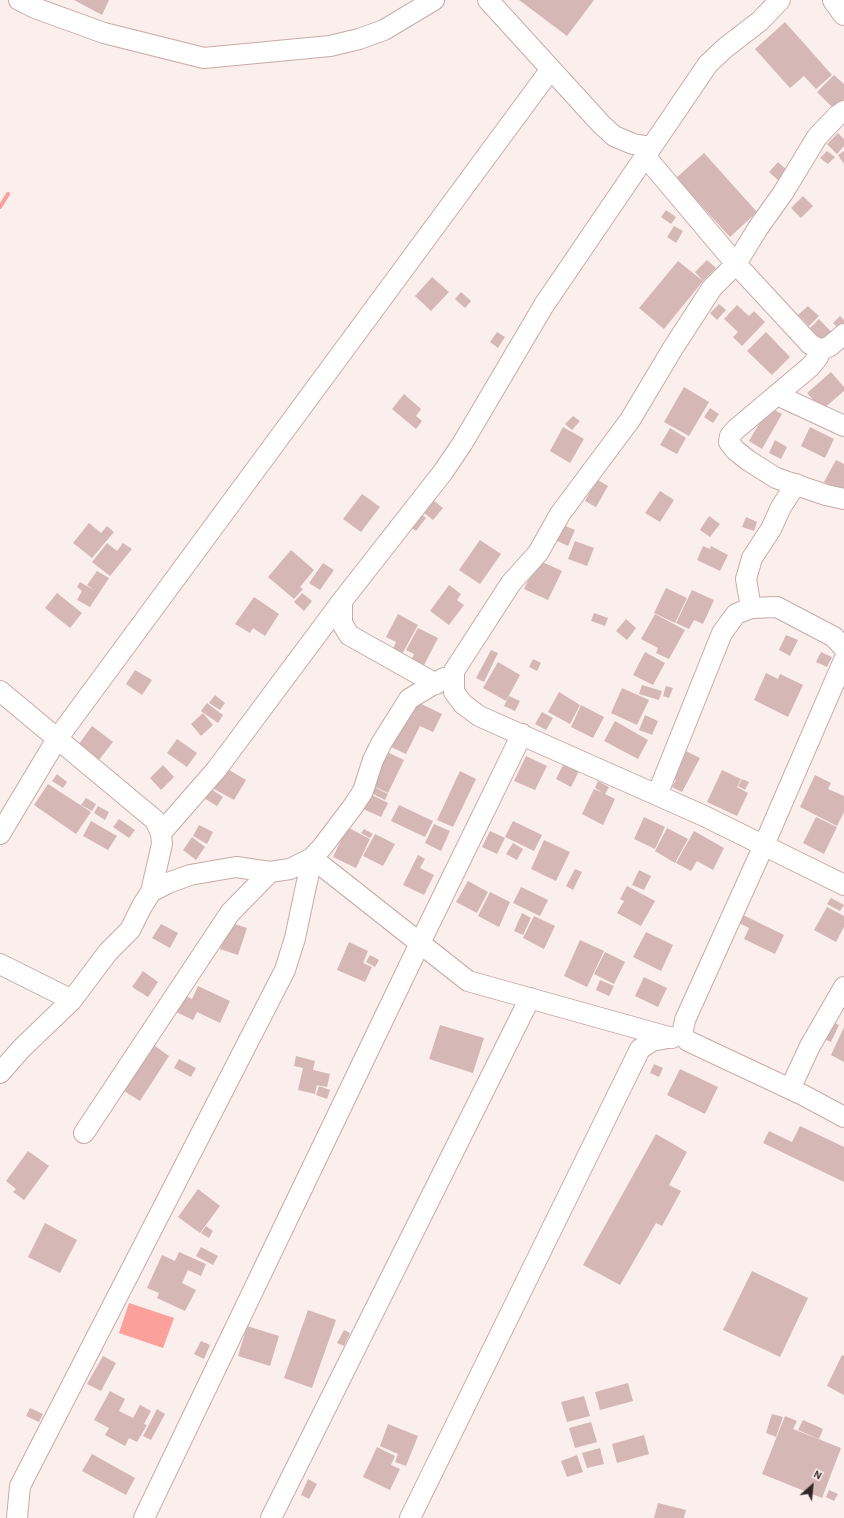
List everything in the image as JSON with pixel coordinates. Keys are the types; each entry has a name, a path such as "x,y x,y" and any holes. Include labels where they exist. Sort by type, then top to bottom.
{"street":[{"path":"19,0 35,8 104,33 204,58 330,46 359,39 384,30 434,0"},
{"path":"488,0 601,124 614,136 648,151 736,264 810,344 821,350"},
{"path":"161,833 216,770 342,601 443,472 462,444 544,305 708,64 725,48 760,21 780,0"},
{"path":"0,834 57,739 551,69"},
{"path":"151,892 168,883 210,870 236,867 270,872 290,869 312,858 323,846 363,791 373,760 382,742 409,699 419,692 436,684 454,671 511,583 538,553 560,514 630,420 673,348 712,288 736,264 817,137 837,116 844,111"},
{"path":"844,334 830,346 821,350 811,366 735,430 730,436 729,442 735,450 748,461 776,478 826,495 844,498"},
{"path":"777,395 844,426"},
{"path":"751,608 746,579 752,558 796,484"},
{"path":"342,601 342,623 349,635 436,684"},
{"path":"657,795 722,634 736,614 751,608 777,607 834,637 844,648"},
{"path":"677,1036 764,845 844,660"},
{"path":"454,671 454,692 463,704 479,716 702,815 844,885"},
{"path":"0,691 155,820 161,833 162,844 151,892 130,930 108,952 72,1000 22,1048 0,1072"},
{"path":"144,1518 522,734"},
{"path":"312,858 468,981 677,1036 790,1089 844,1117"},
{"path":"16,1518 20,1486 285,970 295,938 312,858"},
{"path":"84,1133 230,913 270,872"},
{"path":"0,964 72,1000"},
{"path":"790,1089 810,1046 844,987"},
{"path":"271,1518 530,998"},
{"path":"410,1518 640,1049 652,1041 677,1036"}],"shaded area":[{"path":"129,1303 174,1318 163,1348 119,1333"}],"building":[{"path":"74,0 109,0 102,15"},
{"path":"519,0 594,0 567,36"},
{"path":"785,22 832,75 816,89 804,76 790,88 755,49"},
{"path":"834,75 844,84 844,99 834,109 817,92"},
{"path":"838,133 844,139 844,146 837,154 827,144"},
{"path":"827,151 835,157 828,164 820,158"},
{"path":"844,151 844,164 838,155"},
{"path":"704,153 757,212 730,237 676,178"},
{"path":"778,162 788,171 779,181 769,172"},
{"path":"803,196 813,206 801,218 791,208"},
{"path":"666,210 676,217 671,224 661,217"},
{"path":"674,226 683,231 676,243 667,237"},
{"path":"707,260 716,268 703,281 695,272"},
{"path":"678,261 703,281 664,329 639,308"},
{"path":"432,277 449,292 431,311 415,296"},
{"path":"461,292 471,301 465,308 455,299"},
{"path":"719,304 726,310 717,320 710,313"},
{"path":"737,305 749,316 754,311 765,322 742,346 733,337 738,332 724,319"},
{"path":"808,306 819,316 809,326 798,315"},
{"path":"840,316 844,320 844,325 840,330 833,323"},
{"path":"819,319 835,336 826,345 810,328"},
{"path":"497,332 505,337 498,348 490,342"},
{"path":"766,332 790,357 772,375 747,351"},
{"path":"831,372 844,387 844,391 822,410 807,393"},
{"path":"684,387 709,402 689,436 664,422"},
{"path":"404,394 421,409 416,416 422,421 416,429 392,409"},
{"path":"769,407 782,414 762,449 749,441"},
{"path":"710,408 719,414 713,423 704,417"},
{"path":"573,416 580,421 572,430 565,424"},
{"path":"563,427 584,439 570,463 550,451"},
{"path":"810,427 834,439 825,458 801,446"},
{"path":"670,428 686,438 677,454 660,445"},
{"path":"775,440 787,447 781,459 769,453"},
{"path":"836,460 844,464 844,493 824,482"},
{"path":"591,476 608,486 596,507 585,501 590,492 584,489"},
{"path":"660,491 674,500 660,522 645,513"},
{"path":"362,494 380,507 361,532 343,519"},
{"path":"428,496 443,508 433,520 418,508"},
{"path":"412,506 426,518 416,531 401,520"},
{"path":"709,516 720,524 710,537 700,530"},
{"path":"746,517 757,522 754,531 742,527"},
{"path":"556,522 575,530 568,546 549,537"},
{"path":"89,523 101,533 107,526 114,532 92,558 73,543"},
{"path":"480,540 501,554 480,584 459,570"},
{"path":"575,541 594,548 587,566 568,559"},
{"path":"107,543 117,551 123,543 132,549 110,576 92,562"},
{"path":"703,546 710,549 711,546 728,555 720,571 697,560"},
{"path":"291,550 314,570 300,587 303,589 294,599 268,577"},
{"path":"538,560 562,571 548,600 524,589"},
{"path":"323,563 334,570 320,590 309,583"},
{"path":"97,571 109,578 90,607 77,600 82,591 77,587 80,582 95,591 87,585"},
{"path":"449,585 461,594 457,600 464,605 449,625 430,611"},
{"path":"666,588 687,598 675,623 654,613"},
{"path":"692,590 714,600 703,624 694,620 689,629 676,623"},
{"path":"57,593 82,613 70,628 45,608"},
{"path":"302,593 312,601 304,611 294,602"},
{"path":"254,597 279,614 265,636 253,628 250,633 235,624"},
{"path":"594,613 608,618 605,626 591,621"},
{"path":"398,614 418,625 400,658 391,653 396,642 386,637"},
{"path":"655,614 685,630 669,659 656,653 658,648 641,639"},
{"path":"626,619 636,628 627,640 616,631"},
{"path":"418,628 438,638 421,671 409,665 414,654 406,650"},
{"path":"786,635 798,640 790,656 779,650"},
{"path":"491,650 498,653 484,682 476,678"},
{"path":"645,652 665,663 653,685 633,675"},
{"path":"821,652 832,657 827,667 816,662"},
{"path":"533,659 541,663 537,671 529,667"},
{"path":"498,662 520,675 506,701 483,688"},
{"path":"135,670 152,680 142,695 126,684"},
{"path":"766,673 778,679 780,674 803,685 788,717 754,700"},
{"path":"642,685 662,691 659,700 639,694"},
{"path":"666,686 673,688 669,698 663,696"},
{"path":"622,688 649,700 637,725 611,713"},
{"path":"559,692 580,705 570,724 548,712"},
{"path":"215,695 225,703 220,710 209,703"},
{"path":"509,696 520,701 515,711 504,706"},
{"path":"411,699 442,714 433,732 420,726 406,754 389,746"},
{"path":"207,703 223,715 218,723 201,711"},
{"path":"581,705 604,717 593,738 571,727"},
{"path":"542,712 553,718 546,730 535,724"},
{"path":"203,713 213,725 201,736 191,724"},
{"path":"645,715 658,721 652,735 639,730"},
{"path":"615,721 648,740 638,759 604,741"},
{"path":"92,726 113,742 98,761 71,755"},
{"path":"177,739 197,753 187,767 167,753"},
{"path":"678,747 700,758 682,792 672,787 676,780 664,773"},
{"path":"387,752 404,760 388,793 371,785"},
{"path":"526,756 547,766 535,790 514,781"},
{"path":"564,763 579,771 571,787 556,779"},
{"path":"163,765 174,777 161,790 150,778"},
{"path":"226,768 246,780 234,800 214,789"},
{"path":"722,770 741,779 737,787 748,793 737,816 707,802"},
{"path":"460,771 476,779 453,827 437,820"},
{"path":"57,774 67,782 63,788 52,781"},
{"path":"815,775 831,783 828,789 844,796 844,812 837,826 800,807"},
{"path":"742,779 749,782 745,790 738,786"},
{"path":"598,781 609,787 605,794 615,799 603,825 582,814 594,789 603,793 595,788"},
{"path":"48,784 91,812 76,834 34,805"},
{"path":"372,786 388,794 385,800 369,792"},
{"path":"211,789 223,797 217,806 204,798"},
{"path":"368,793 388,803 381,817 361,808"},
{"path":"86,798 96,804 92,811 81,805"},
{"path":"399,805 433,821 425,837 391,821"},
{"path":"98,806 109,812 105,820 94,813"},
{"path":"644,817 665,827 655,849 634,839"},
{"path":"816,817 837,827 824,854 803,843"},
{"path":"119,819 135,830 129,838 113,827"},
{"path":"91,821 117,836 108,850 83,836"},
{"path":"513,821 542,835 534,851 505,837"},
{"path":"434,824 450,831 441,851 425,843"},
{"path":"199,825 213,832 207,844 193,836"},
{"path":"347,827 370,839 356,868 333,857"},
{"path":"667,828 688,839 675,863 655,851"},
{"path":"364,829 373,834 370,838 361,833"},
{"path":"490,831 505,838 497,854 482,847"},
{"path":"694,831 724,848 713,870 697,861 691,871 676,863"},
{"path":"375,834 395,844 383,866 363,856"},
{"path":"192,837 205,847 196,860 183,850"},
{"path":"544,840 570,852 556,881 531,869"},
{"path":"513,843 523,849 517,860 506,854"},
{"path":"418,855 425,859 420,868 434,875 424,895 403,885"},
{"path":"575,869 582,872 573,890 566,886"},
{"path":"639,870 651,876 644,890 632,885"},
{"path":"468,881 488,892 477,913 456,902"},
{"path":"627,886 655,901 641,926 617,913 624,901 620,899"},
{"path":"521,887 548,900 540,916 513,903"},
{"path":"490,892 510,902 499,927 478,916"},
{"path":"831,898 844,905 840,911 827,904"},
{"path":"827,907 844,916 844,927 836,942 814,930"},
{"path":"522,913 531,918 523,935 514,931"},
{"path":"739,913 784,935 775,954 744,939 749,928 735,921"},
{"path":"534,916 555,926 544,949 523,938"},
{"path":"229,922 247,928 238,955 220,949"},
{"path":"161,924 178,933 170,948 152,938"},
{"path":"646,932 673,945 661,971 633,957"},
{"path":"580,940 604,951 587,987 564,976"},
{"path":"349,942 368,951 363,963 372,967 365,982 337,970"},
{"path":"605,952 625,962 614,984 594,974"},
{"path":"370,955 379,960 375,967 366,962"},
{"path":"143,971 158,982 148,997 132,987"},
{"path":"644,977 667,988 658,1007 635,996"},
{"path":"600,980 614,986 609,996 596,990"},
{"path":"198,986 230,1001 220,1023 197,1012 193,1020 174,1011 182,994 192,999"},
{"path":"829,1020 839,1025 831,1042 821,1038"},
{"path":"440,1025 484,1038 473,1073 429,1059"},
{"path":"844,1027 844,1062 831,1055"},
{"path":"151,1043 169,1056 140,1101 121,1089"},
{"path":"296,1056 315,1061 313,1070 330,1074 327,1087 317,1085 315,1094 298,1090 303,1068 294,1066"},
{"path":"179,1059 196,1068 191,1077 174,1068"},
{"path":"654,1064 663,1068 659,1077 650,1073"},
{"path":"680,1069 718,1087 705,1114 667,1095"},
{"path":"319,1086 330,1090 327,1099 316,1095"},
{"path":"800,1126 844,1147 844,1182 763,1143 769,1131 792,1142"},
{"path":"656,1134 687,1152 669,1185 681,1191 662,1226 656,1223 620,1285 583,1265"},
{"path":"28,1151 49,1166 24,1200 13,1192 16,1189 6,1181"},
{"path":"198,1189 220,1206 200,1233 178,1217"},
{"path":"45,1223 77,1240 60,1273 28,1257"},
{"path":"206,1226 213,1231 209,1238 201,1233"},
{"path":"201,1247 218,1256 213,1265 196,1256"},
{"path":"179,1252 206,1264 201,1276 188,1270 182,1283 196,1290 185,1311 157,1298 159,1293 147,1288 162,1255 175,1261"},
{"path":"752,1271 808,1298 780,1357 723,1330"},
{"path":"308,1310 336,1320 312,1388 284,1378"},
{"path":"247,1326 279,1336 270,1366 238,1356"},
{"path":"344,1330 350,1333 344,1346 337,1343"},
{"path":"201,1341 210,1345 204,1359 194,1354"},
{"path":"842,1355 844,1356 844,1395 827,1386"},
{"path":"103,1356 116,1363 101,1391 87,1384"},
{"path":"628,1383 633,1401 600,1410 595,1392"},
{"path":"110,1391 125,1399 119,1411 133,1418 140,1405 151,1411 144,1424 147,1425 137,1442 129,1438 125,1446 105,1435 109,1428 94,1420"},
{"path":"584,1396 590,1416 567,1422 561,1402"},
{"path":"30,1408 43,1414 39,1422 26,1416"},
{"path":"157,1409 165,1414 151,1440 143,1436"},
{"path":"772,1414 783,1417 776,1437 766,1433"},
{"path":"785,1416 797,1421 793,1429 841,1448 822,1498 762,1474"},
{"path":"803,1420 823,1429 819,1439 798,1430"},
{"path":"591,1422 597,1442 575,1448 569,1428"},
{"path":"388,1424 418,1436 406,1466 395,1462 398,1454 380,1446"},
{"path":"644,1435 649,1454 617,1463 612,1444"},
{"path":"377,1447 395,1456 391,1465 400,1469 390,1490 363,1477"},
{"path":"600,1448 604,1464 587,1468 582,1453"},
{"path":"92,1454 135,1478 126,1495 82,1471"},
{"path":"577,1455 583,1472 567,1477 561,1461"},
{"path":"308,1479 317,1484 309,1499 301,1495"},
{"path":"829,1490 838,1494 834,1501 826,1497"},
{"path":"658,1503 686,1510 684,1518 654,1518"}],"waterway":[{"path":"0,207 8,194"}]}
